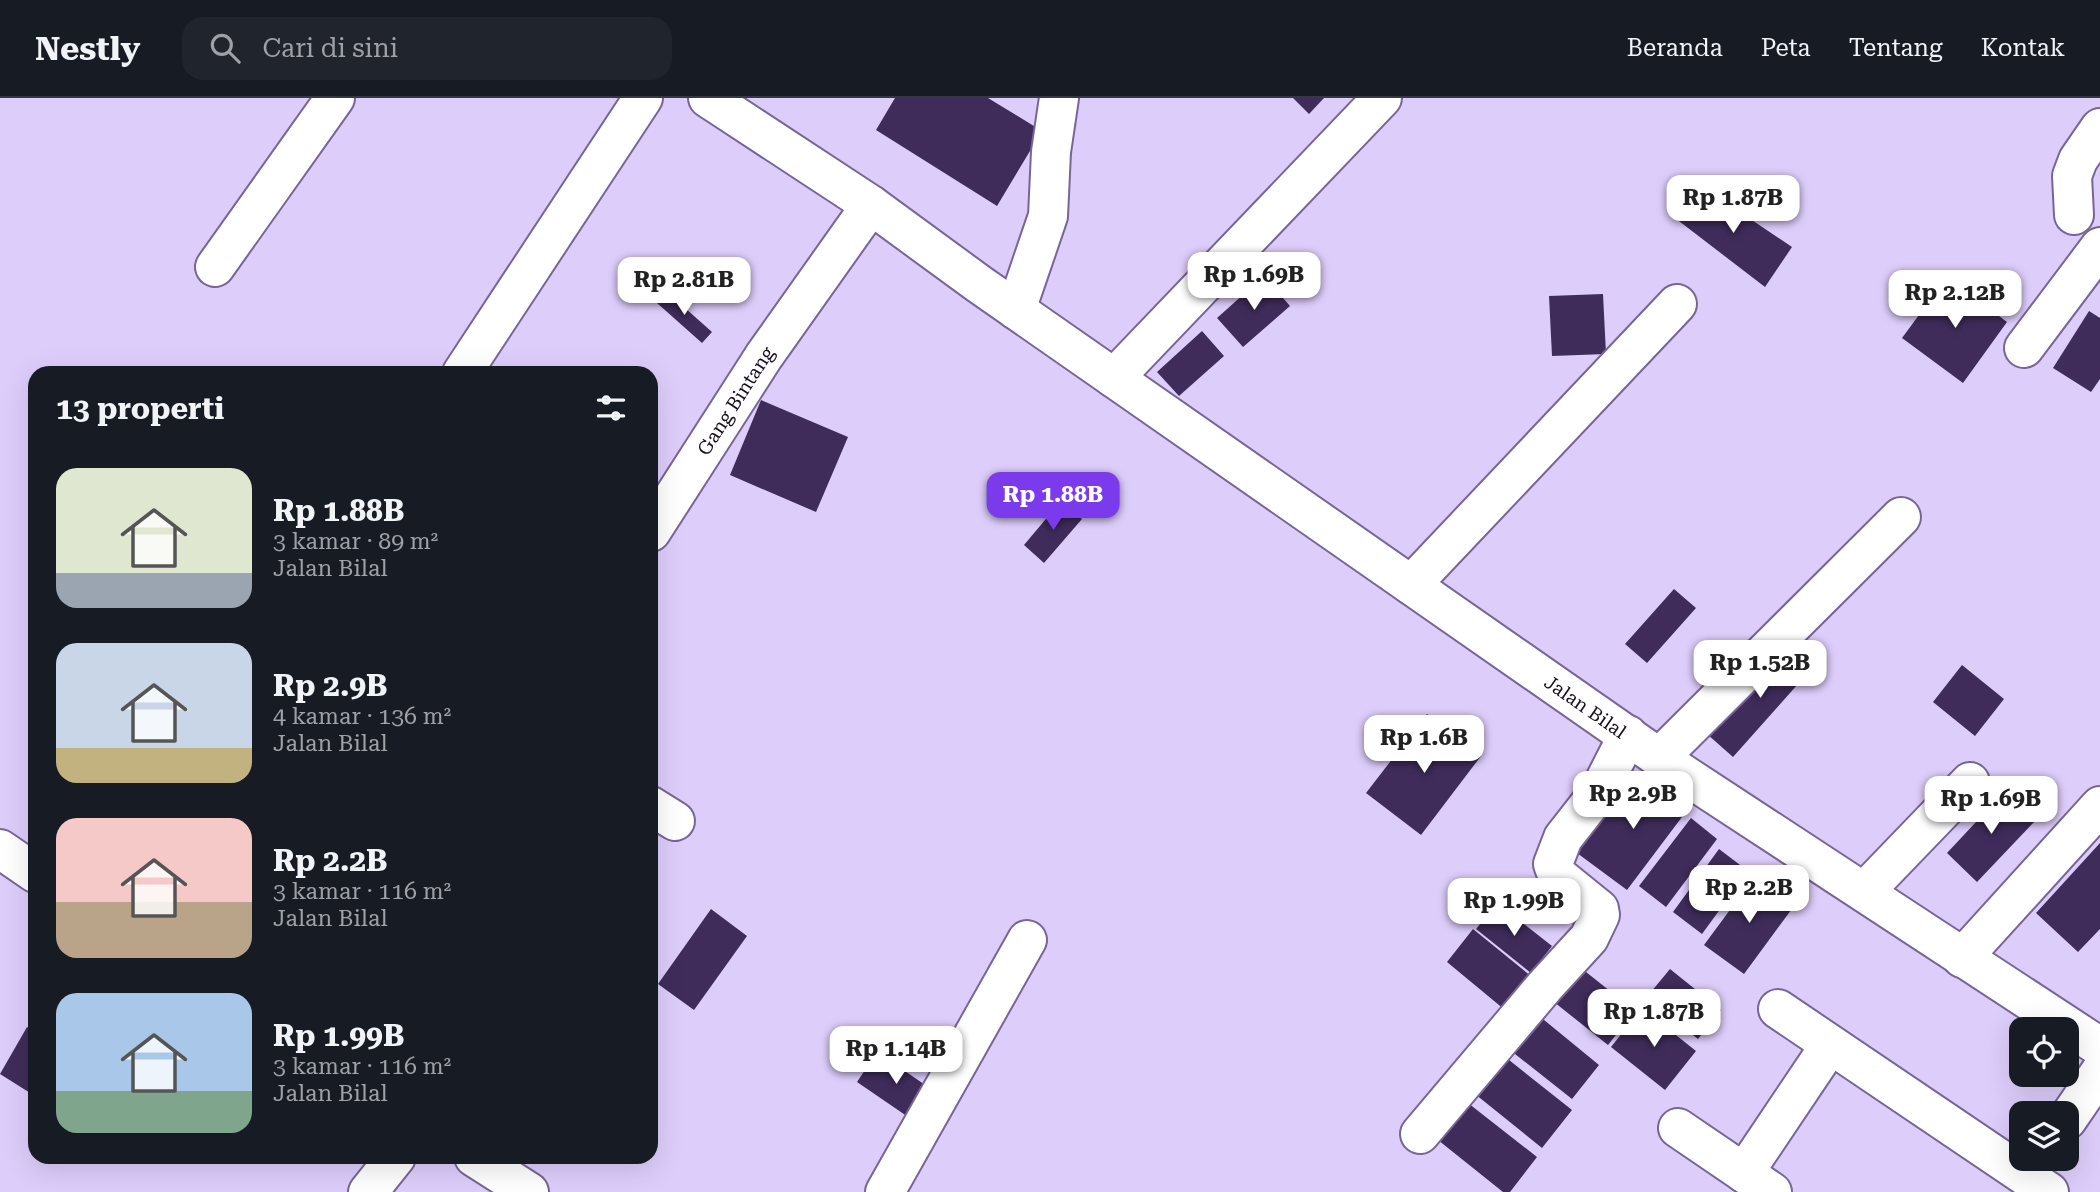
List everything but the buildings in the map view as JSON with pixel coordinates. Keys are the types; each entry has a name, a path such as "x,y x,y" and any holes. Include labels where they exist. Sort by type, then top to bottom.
{"street":[{"path":"215,267 335,98"},
{"path":"467,366 643,98"},
{"name":"Jalan Bilal","path":"708,98 871,205 1016,310 1659,758 2100,1047"},
{"path":"1016,310 1048,216 1051,152 1059,98"},
{"path":"1114,378 1382,98"},
{"path":"2074,215 2072,176 2078,160 2100,128"},
{"name":"Gang Bintang","path":"658,521 764,356 871,205"},
{"path":"2024,348 2100,247"},
{"path":"1411,586 1677,304"},
{"path":"1659,758 1901,517"},
{"path":"1420,1134 1589,938 1600,915 1599,909 1557,875 1553,864 1563,838 1599,792 1628,735"},
{"path":"1864,891 1970,782"},
{"path":"1962,958 2100,806"},
{"path":"0,849 28,868"},
{"path":"885,1192 1027,940"},
{"path":"1778,1009 1830,1045 2039,1176"},
{"path":"1678,1128 1758,1182 1830,1045"},
{"path":"2079,1103 2100,1072"},
{"path":"368,1192 390,1164"},
{"path":"485,1164 529,1192"}]}
